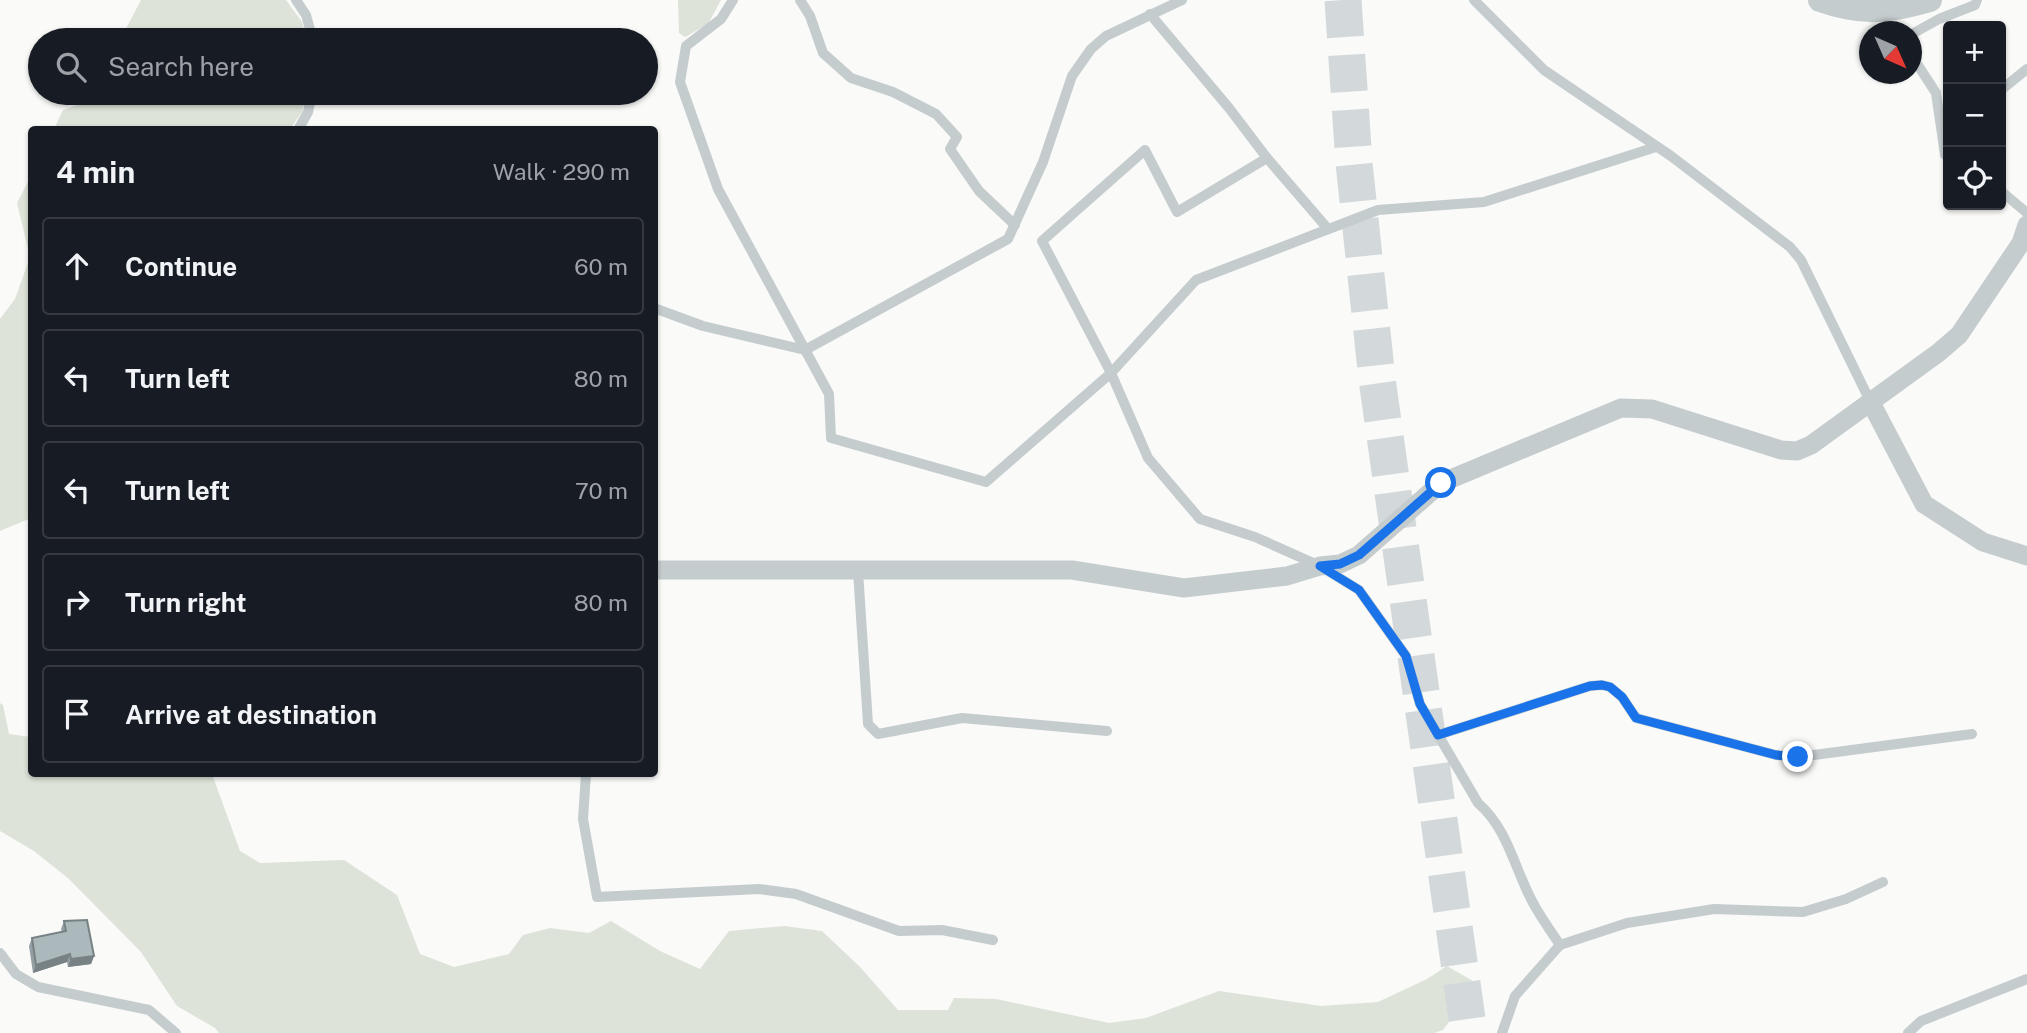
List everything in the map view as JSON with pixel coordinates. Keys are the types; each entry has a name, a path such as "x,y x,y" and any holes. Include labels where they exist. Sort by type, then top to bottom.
{"street":[{"path":"1820,0 1843,9 1867,12 1895,10 1930,0"},
{"path":"658,570 1072,570 1184,588 1287,576 1320,566 1340,564 1359,555 1441,483 1621,408 1652,409 1781,450 1797,451 1811,445 1959,335 2021,243 2027,225"},
{"path":"1870,401 1924,503 1983,542 2027,556"}],"lane":[{"path":"296,0 306,15 310,28"},
{"path":"733,0 721,19 686,46 680,82 718,189 829,394 831,438 986,482 1111,373 1196,280 1378,210 1484,202 1656,146"},
{"path":"800,0 810,16 824,53 851,78 893,92 936,114 957,137 950,149 979,191 1015,225"},
{"path":"658,309 703,326 805,350 1008,239 1043,162 1072,76 1091,49 1106,36 1182,0"},
{"path":"1474,0 1544,71 1656,146 1790,247 1801,260 1870,401"},
{"path":"1922,28 1975,5 1976,0"},
{"path":"1150,14 1328,229"},
{"path":"2006,86 2027,69"},
{"path":"1922,71 1936,93 1943,126"},
{"path":"300,126 309,105"},
{"path":"1267,158 1177,212 1144,150 1042,241 1111,373 1148,458 1200,519 1255,537 1320,566 1359,590 1406,656 1420,704 1478,803 1488,811 1513,853 1530,898 1560,945"},
{"path":"2006,195 2027,213"},
{"path":"858,570 868,723 878,734 962,718 1107,731"},
{"path":"1438,735 1590,686 1602,685 1610,687 1622,697 1636,718 1776,755 1798,757 1972,734"},
{"path":"586,777 583,819 597,897 760,889 796,894 899,931 942,930 993,940"},
{"path":"1502,1033 1515,996 1560,945 1626,923 1714,909 1803,912 1846,899 1883,882"},
{"path":"0,953 16,974 38,987 149,1010 176,1033"},
{"path":"1908,1033 1921,1021 2027,979"}],"shaded area":[{"path":"141,0 286,0 304,28 126,28"},
{"path":"678,0 721,0 708,24 685,37 679,33"},
{"path":"77,105 304,105 292,126 55,126 63,110"},
{"path":"28,182 28,249 17,203"},
{"path":"28,263 28,519 0,531 0,319 15,299"},
{"path":"0,703 3,705 9,734 28,737 28,777 213,777 240,851 260,863 344,860 397,895 420,954 454,967 509,954 523,935 550,928 589,933 611,921 660,951 700,969 729,931 784,926 822,931 860,967 898,1010 948,1010 954,998 996,999 1109,1023 1146,1018 1219,991 1321,1006 1378,1002 1427,979 1447,966 1478,984 1443,1030 1434,1033 219,1033 177,1006 141,952 69,879 34,851 0,831"}],"building":[{"path":"87,920 94,956 71,959 70,954 36,965 32,938 66,931 64,921"}],"tunnel":[{"path":"1343,0 1354,163 1377,379 1469,1033"}],"route":[{"path":"1441,483 1359,555 1340,564 1320,566 1359,590 1406,656 1420,704 1438,735 1590,686 1602,685 1610,687 1622,697 1636,718 1776,755 1798,757"}]}
